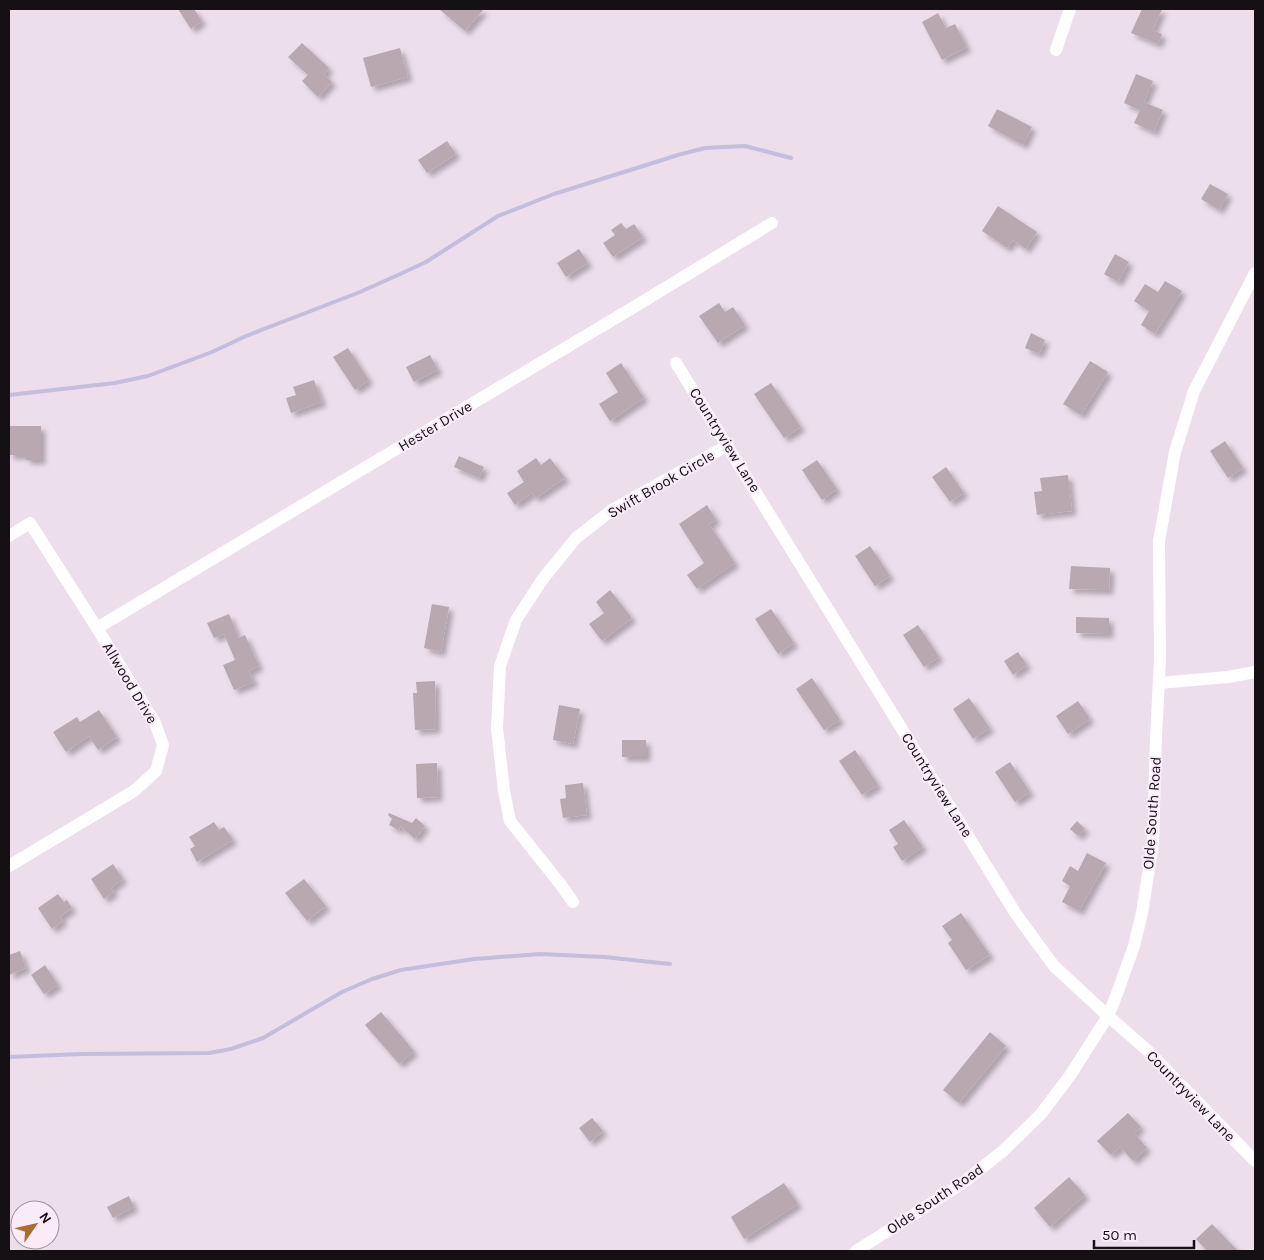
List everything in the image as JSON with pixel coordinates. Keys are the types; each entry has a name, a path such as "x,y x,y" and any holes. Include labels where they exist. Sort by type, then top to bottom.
{"street":[{"path":"1056,50 1070,9"},
{"name":"Hester Drive","path":"98,628 772,223"},
{"name":"Olde South Road","path":"856,1251 960,1186 1003,1151 1040,1114 1069,1077 1108,1016 1134,946 1142,912 1153,843 1160,660 1158,541 1175,452 1194,390 1255,273"},
{"name":"Countryview Lane","path":"676,363 1016,914 1054,966 1147,1050 1255,1162"},
{"name":"Swift Brook Circle","path":"573,902 510,821 504,791 497,728 500,666 516,620 542,580 576,538 612,510 728,445"},
{"name":"Allwood Drive","path":"9,536 30,523 98,628 155,723 163,744 156,771 134,791 9,866"},
{"path":"1159,683 1228,677 1255,672"}],"building":[{"path":"178,9 194,9 202,21 191,29"},
{"path":"439,9 484,9 465,31"},
{"path":"1142,9 1162,9 1153,30 1162,34 1158,44 1131,33"},
{"path":"938,13 946,28 955,24 967,47 942,60 922,22"},
{"path":"302,43 329,68 324,74 332,82 318,97 302,81 308,75 288,57"},
{"path":"400,48 408,77 371,87 363,58"},
{"path":"1136,74 1153,81 1144,102 1163,110 1154,132 1134,123 1140,110 1124,103"},
{"path":"997,109 1032,127 1023,145 988,126"},
{"path":"447,141 456,154 427,173 418,160"},
{"path":"1210,184 1228,194 1219,210 1201,199"},
{"path":"998,206 1037,232 1026,249 1013,240 1007,248 982,231"},
{"path":"621,223 626,229 634,224 643,237 613,257 603,243 615,235 611,230"},
{"path":"579,249 588,263 566,277 557,263"},
{"path":"1115,254 1129,262 1118,282 1104,274"},
{"path":"1165,281 1182,291 1155,334 1141,325 1149,311 1134,301 1145,284 1158,292"},
{"path":"719,303 725,312 733,307 745,325 718,343 699,316"},
{"path":"1031,333 1045,340 1039,354 1025,348"},
{"path":"348,348 369,380 355,390 333,357"},
{"path":"430,355 438,370 414,382 406,367"},
{"path":"1090,361 1108,372 1081,415 1063,404"},
{"path":"621,363 644,398 610,421 599,404 618,392 606,373"},
{"path":"314,380 322,402 291,413 286,398 296,395 293,387"},
{"path":"771,383 801,427 784,438 754,394"},
{"path":"9,426 41,426 41,460 26,460 26,455 9,455"},
{"path":"1225,441 1243,468 1228,478 1210,451"},
{"path":"459,456 484,467 479,478 454,467"},
{"path":"536,458 541,465 550,458 565,478 536,498 532,493 515,505 507,493 524,482 517,471"},
{"path":"817,460 837,489 822,500 802,470"},
{"path":"946,467 964,493 950,502 932,477"},
{"path":"1068,475 1072,511 1037,515 1034,492 1042,491 1040,478"},
{"path":"707,505 716,520 709,524 735,563 697,589 687,575 704,563 679,524"},
{"path":"870,546 890,576 875,586 855,556"},
{"path":"1071,566 1110,568 1109,590 1069,589"},
{"path":"610,590 632,618 602,641 589,624 604,613 596,602"},
{"path":"432,604 449,607 441,652 424,648"},
{"path":"771,609 794,643 778,654 755,619"},
{"path":"229,614 239,638 245,635 259,666 249,671 254,682 234,690 223,665 235,660 224,634 214,638 207,623"},
{"path":"1076,617 1109,618 1109,634 1076,633"},
{"path":"918,625 939,657 924,667 903,635"},
{"path":"1018,652 1027,665 1013,675 1004,661"},
{"path":"812,678 840,720 824,730 796,689"},
{"path":"435,681 436,729 415,730 413,693 417,693 416,682"},
{"path":"969,698 990,728 973,739 953,709"},
{"path":"1078,701 1090,719 1068,734 1056,716"},
{"path":"559,705 580,709 573,744 553,740"},
{"path":"99,710 117,737 98,750 89,736 66,752 53,732 77,717 80,722"},
{"path":"622,740 646,740 646,757 622,757"},
{"path":"855,750 878,785 862,795 839,761"},
{"path":"1010,762 1030,792 1015,802 995,772"},
{"path":"437,763 438,797 417,798 416,764"},
{"path":"583,783 587,815 563,818 560,799 566,798 565,785"},
{"path":"389,813 412,823 416,818 425,826 415,839 400,826 399,830 389,825 392,819 388,815"},
{"path":"904,820 923,847 902,861 893,847 898,844 889,830"},
{"path":"1077,821 1085,829 1078,836 1070,829"},
{"path":"214,822 219,830 224,827 233,840 197,862 190,849 195,846 189,837"},
{"path":"1087,853 1106,863 1079,911 1062,902 1070,886 1062,881 1070,866 1078,871"},
{"path":"113,864 123,879 111,888 114,892 104,899 91,879"},
{"path":"304,879 326,906 307,921 285,893"},
{"path":"58,894 64,902 67,900 72,908 60,917 63,921 52,929 38,908"},
{"path":"961,913 990,955 966,970 948,943 952,940 942,926"},
{"path":"20,951 26,968 9,975 9,955"},
{"path":"45,965 58,985 44,994 31,975"},
{"path":"381,1012 414,1051 399,1064 365,1025"},
{"path":"990,1032 1006,1046 959,1103 943,1090"},
{"path":"1128,1113 1141,1127 1134,1133 1147,1148 1133,1161 1120,1147 1111,1155 1097,1141"},
{"path":"592,1118 603,1131 590,1142 579,1128"},
{"path":"1069,1177 1085,1195 1050,1227 1034,1208"},
{"path":"784,1183 798,1204 744,1239 731,1217"},
{"path":"129,1196 134,1207 113,1218 107,1207"},
{"path":"1212,1224 1238,1251 1207,1251 1196,1239"}],"waterway":[{"path":"9,395 115,383 148,376 212,352 246,336 360,292 398,275 426,262 498,216 554,194 678,155 705,148 745,146 791,158"},
{"path":"9,1057 81,1054 209,1053 231,1049 263,1038 342,992 372,979 401,970 474,959 540,954 604,957 670,964"}]}
